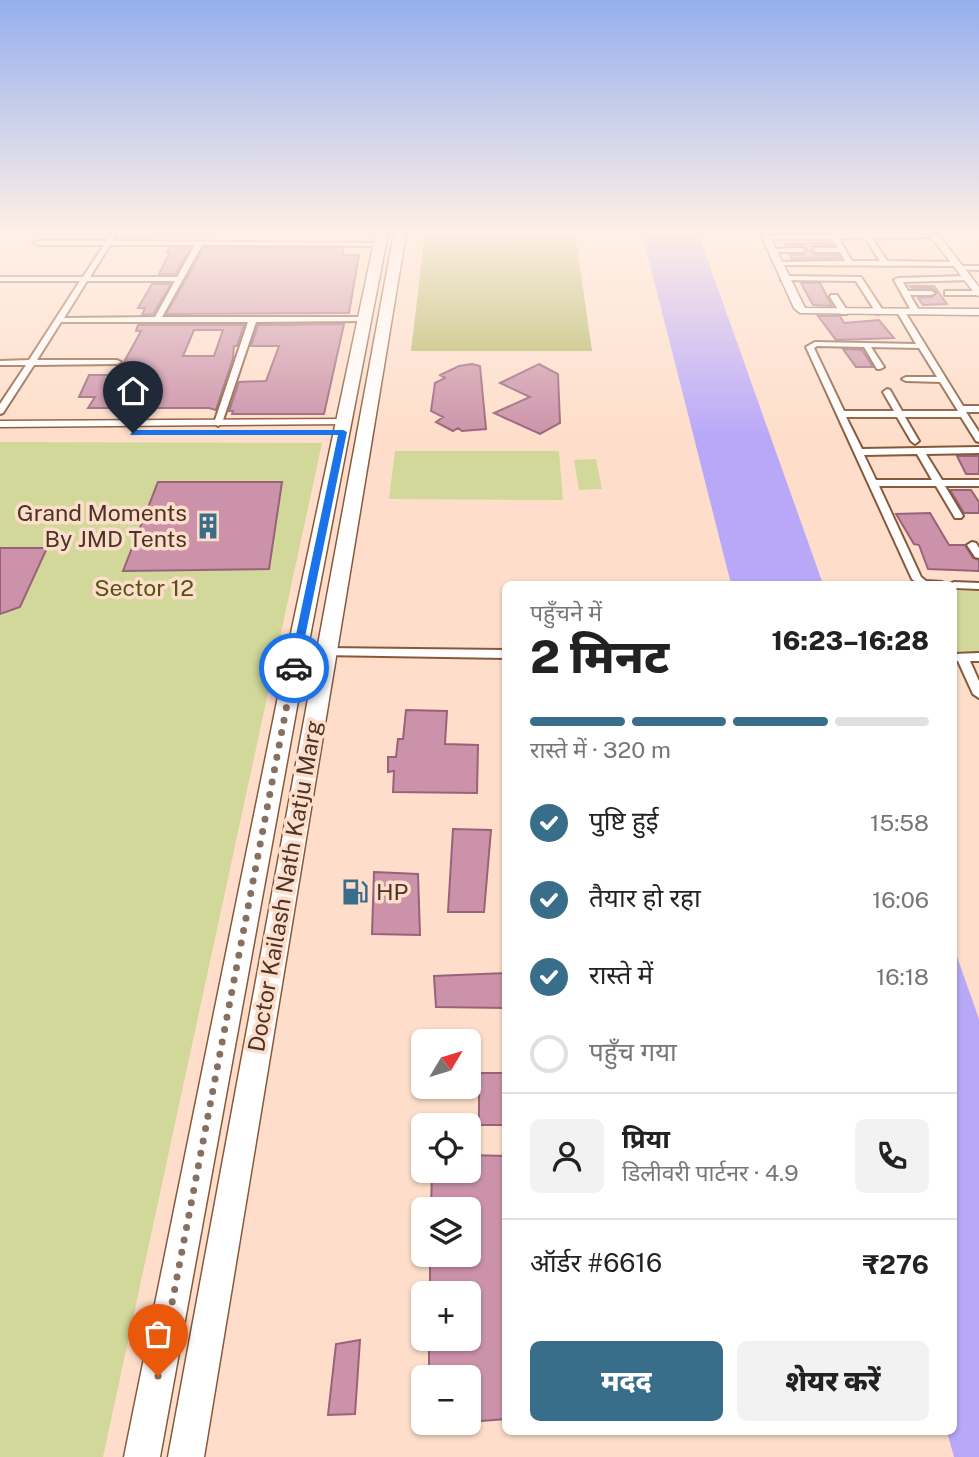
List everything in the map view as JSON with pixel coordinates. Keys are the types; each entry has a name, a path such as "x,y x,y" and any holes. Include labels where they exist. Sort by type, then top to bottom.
{"main road":[{"name":"Doctor Kailash Nath Katju Marg","path":"186,1457 325,652 344,427 368,301"},
{"name":"Doctor Kailash Nath Katju Marg","path":"142,1457 332,546 388,301"}],"street":[{"path":"0,411 71,301"},
{"path":"157,320 167,301"},
{"path":"795,301 803,311 979,312"},
{"path":"837,301 844,312"},
{"path":"873,301 880,312"},
{"path":"910,301 916,312"},
{"path":"901,312 979,439"},
{"path":"218,423 253,319"},
{"path":"58,320 365,319"},
{"path":"919,581 810,347 815,344 921,346"},
{"path":"866,345 880,367"},
{"path":"0,363 117,362"},
{"path":"906,379 942,380"},
{"path":"887,392 915,441"},
{"path":"841,414 962,412 979,409"},
{"path":"0,424 218,423 344,427"},
{"path":"0,433 344,427"},
{"path":"859,452 979,450"},
{"path":"920,451 958,516"},
{"path":"873,483 979,483"},
{"path":"972,545 979,555"},
{"path":"957,585 979,586"},
{"path":"325,652 502,654"},
{"path":"979,657 958,657 979,694"}],"green space":[{"path":"417,301 585,301 592,351 411,351"},
{"name":"Sector 12","path":"0,442 322,443 103,1457 0,1457"},
{"path":"395,451 559,451 563,500 389,499"},
{"path":"596,459 602,489 579,490 574,460"},
{"path":"957,591 979,591 979,652 957,652"}],"shaded area":[{"path":"659,301 722,301 822,581 730,581"},
{"path":"957,957 979,1019 979,1457 954,1457 948,1435 957,1435"}],"building":[{"path":"142,301 161,301 153,314 142,315 145,308 138,308"},
{"path":"173,301 351,301 349,313 166,314"},
{"path":"811,301 829,301 832,306 813,305"},
{"path":"920,301 945,301 947,304 923,305"},
{"path":"818,316 840,316 844,323 879,320 894,338 836,340"},
{"path":"344,324 324,414 232,414 233,411 229,411 239,382 266,381 279,346 251,346 258,325"},
{"path":"138,325 244,325 237,346 234,346 233,358 216,410 88,408 95,397 79,397 89,375 117,375 141,331 136,331","holes":["194,330 223,330 214,356 183,356"]},
{"path":"843,349 862,350 873,367 856,367"},
{"path":"539,364 558,374 560,423 540,434 494,413 530,397 500,383"},
{"path":"459,366 480,366 486,429 462,431 458,428 453,431 436,422 443,417 431,411 435,383 445,378 440,375"},
{"path":"957,456 979,456 979,474 966,474"},
{"name":"Grand Moments By JMD Tents","path":"158,482 282,482 269,569 123,571"},
{"path":"950,490 971,490 979,502 979,513 964,513"},
{"path":"930,513 949,545 965,545 973,558 979,560 979,571 928,569 919,545 914,544 896,514"},
{"path":"0,548 47,548 20,607 0,614"},
{"path":"406,710 447,711 445,744 478,745 477,793 393,792 394,771 388,772 388,757 396,757 398,739 403,739"},
{"path":"453,829 491,830 484,912 448,912"},
{"path":"374,872 418,874 420,935 372,934"},
{"path":"502,973 502,1008 436,1007 434,976"},
{"path":"481,1073 502,1073 502,1125 481,1125"},
{"path":"481,1155 502,1156 502,1419 481,1421 481,1365 429,1365 429,1351 481,1351 481,1281 430,1281 430,1267 481,1267 481,1197 431,1197 432,1183 481,1183"},
{"path":"360,1340 355,1414 328,1415 336,1344"}],"way so far":[{"path":"158,1376 294,668"}],"place":[{"name":"Grand Moments By JMD Tents","path":"208,526"},
{"name":"HP","path":"355,892"}],"route":[{"path":"133,433 343,432 294,668"}]}
